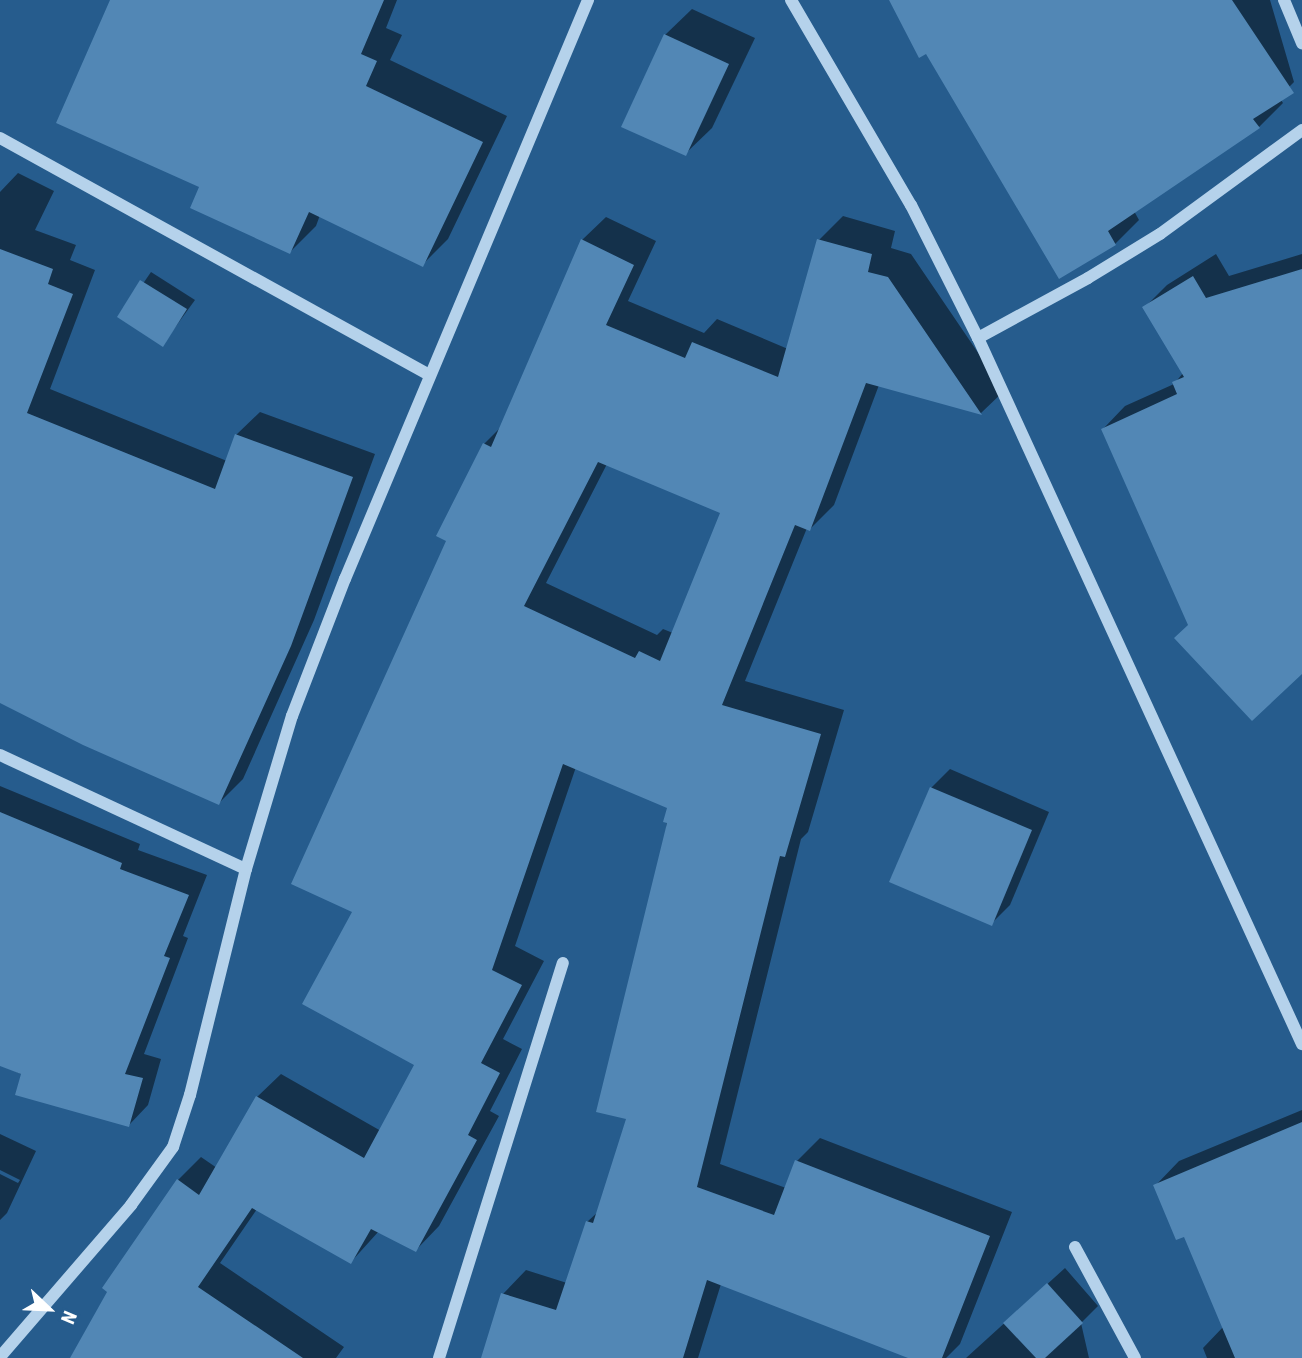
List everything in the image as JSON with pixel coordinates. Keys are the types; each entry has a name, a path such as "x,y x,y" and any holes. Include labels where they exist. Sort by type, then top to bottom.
{"street":[{"path":"0,1356 131,1205 173,1147 190,1095 246,869 292,716 345,579 588,0"},
{"path":"791,0 911,205 978,338 1302,1044"},
{"path":"1284,0 1302,44"},
{"path":"978,338 1088,278 1160,234 1302,130"},
{"path":"0,138 430,375"},
{"path":"0,755 246,869"},
{"path":"439,1358 563,963"},
{"path":"1075,1247 1135,1358"}],"building":[{"path":"110,0 384,0 361,54 377,61 366,86 483,142 423,267 309,212 290,254 190,208 199,187 56,123"},
{"path":"889,0 1232,0 1294,93 1253,119 1260,128 1108,231 1116,245 1059,279 926,54 919,58"},
{"path":"664,34 729,64 686,156 621,127"},
{"path":"581,239 634,265 606,325 685,358 692,342 778,377 817,239 872,254 868,272 888,277 982,415 866,383 810,531 795,525 722,705 821,734 785,857 780,856 697,1187 774,1215 795,1160 990,1236 942,1358 908,1358 707,1280 683,1358 481,1358 501,1293 556,1310 586,1221 593,1223 626,1119 596,1112 667,823 663,822 667,808 563,764 492,970 522,985 481,1063 500,1073 468,1135 477,1140 416,1252 371,1229 351,1264 252,1208 198,1287 303,1358 70,1358 107,1292 102,1288 177,1179 199,1195 256,1096 364,1158 414,1065 302,1004 352,912 291,884 446,541 436,536 483,443 491,447","holes":["598,462 720,513 660,661 639,651 635,658 524,606"]},
{"path":"0,249 53,269 48,284 73,294 27,413 215,489 235,434 353,477 291,646 219,805 83,745 0,703"},
{"path":"1302,269 1302,674 1252,721 1174,638 1188,625 1101,429 1177,394 1172,382 1184,377 1142,307 1193,276 1206,298"},
{"path":"140,280 187,309 163,347 117,317"},
{"path":"930,787 1032,830 992,926 889,882"},
{"path":"0,812 122,863 120,869 189,895 164,956 170,958 125,1074 143,1078 129,1127 15,1095 21,1074 0,1066"},
{"path":"1302,1122 1302,1358 1235,1358 1184,1237 1176,1240 1153,1185"},
{"path":"1047,1283 1083,1323 1045,1358 1036,1358 1003,1323"}]}
